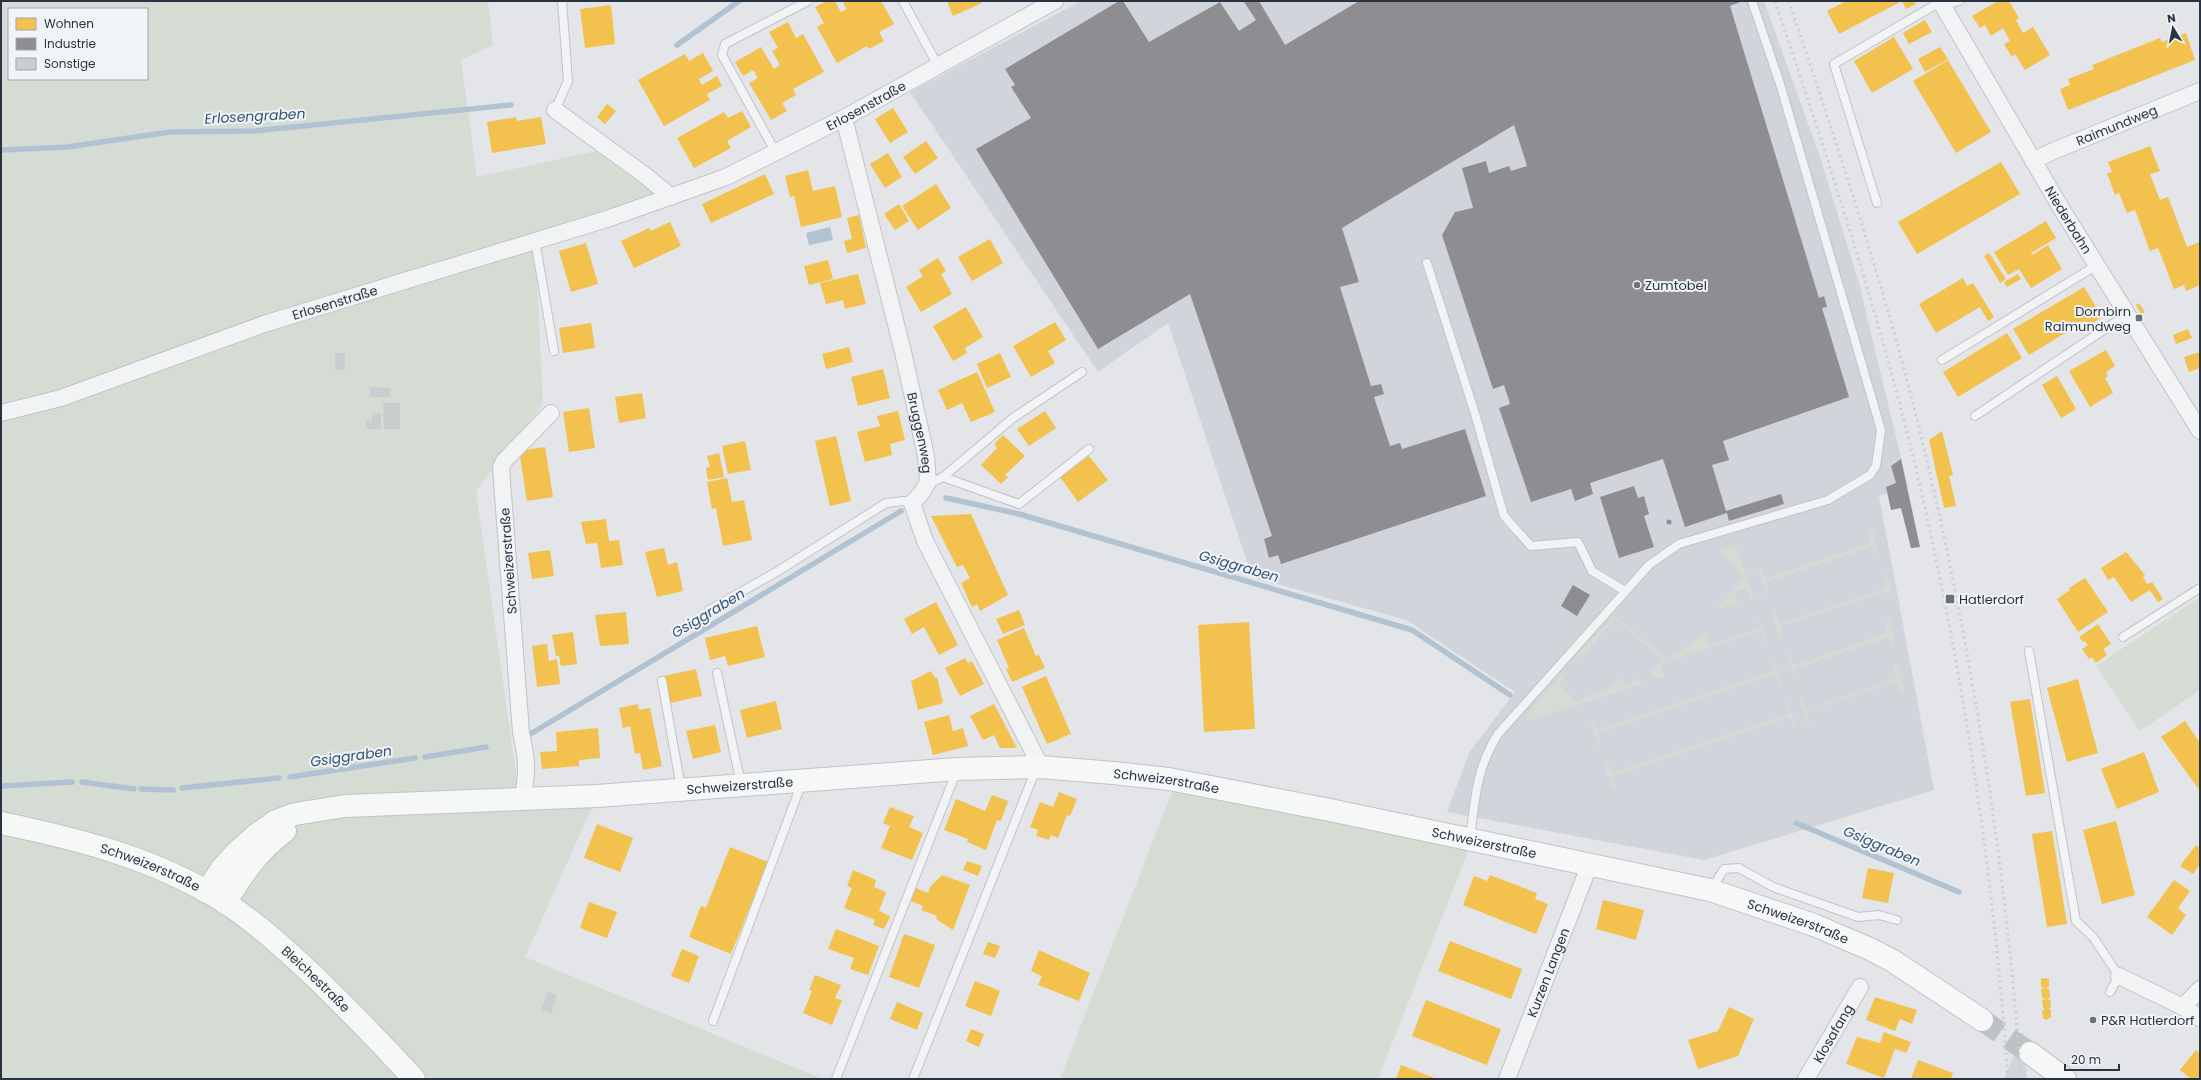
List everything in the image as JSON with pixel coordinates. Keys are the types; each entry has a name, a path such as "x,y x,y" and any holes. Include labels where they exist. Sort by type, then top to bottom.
{"street":[{"name":"Erlosenstraße","path":"1,413 61,398 264,324 671,197 726,177 844,118 1055,1"},
{"name":"Niederbahn","path":"1941,3 2096,266 2200,431"},
{"name":"Raimundweg","path":"2033,161 2051,152 2200,91"},
{"path":"555,110 646,176 671,197"},
{"name":"Bruggenweg","path":"844,118 907,367 926,456 935,480 912,504"},
{"name":"Schweizerstraße","path":"522,800 527,780 527,760 520,725 501,468 504,461 551,413"},
{"path":"912,504 925,541 1039,768"},
{"name":"Schweizerstraße","path":"1,823 69,837 98,845 169,872 206,892 223,867 256,835 276,821 295,814 345,806 522,800 957,770 1039,768 1113,773 1169,779 1330,810 1470,839 1589,866 1710,890 1814,925 1870,949 1893,961 1982,1020"},
{"name":"Schweizerstraße","path":"225,903 252,861 266,845 284,831 317,811"},
{"name":"Kurzen Langen","path":"1507,1079 1589,866"},
{"name":"Bleichestraße","path":"206,892 225,903 269,934 366,1026 414,1079"},
{"path":"2118,976 2183,1007 2200,1018"},
{"name":"Klosafang","path":"1806,1079 1860,987"},
{"path":"2183,1007 2200,988"},
{"path":"2030,1053 2065,1079"}],"lane":[{"path":"555,110 568,81 562,1"},
{"path":"776,153 722,55 725,44 808,1"},
{"path":"903,1 938,66"},
{"path":"1470,839 1477,783 1486,753 1498,734 1649,565 1679,544 1828,500 1870,475 1876,466 1881,430 1781,87 1752,1"},
{"path":"1877,204 1834,64 1941,3 1959,1"},
{"path":"535,240 554,351"},
{"path":"1427,263 1476,417 1504,516 1532,546 1578,542 1592,571 1625,591"},
{"path":"1942,360 2096,266"},
{"path":"1975,416 2126,315"},
{"path":"935,480 1013,418 1082,372"},
{"path":"935,480 1020,504 1089,449"},
{"path":"709,610 778,571 886,503 904,501 912,504"},
{"path":"2123,637 2200,588"},
{"path":"2029,651 2076,921 2092,937 2118,976 2110,992"},
{"path":"717,673 741,784"},
{"path":"662,681 681,789"},
{"path":"913,1079 1039,768"},
{"path":"836,1079 957,770"},
{"path":"713,1022 803,780"},
{"path":"1710,890 1724,869 1739,868 1773,887 1858,917 1879,915 1897,920"}],"shaded area":[{"path":"1,1 488,1 493,45 461,60 477,177 596,151 655,194 535,240 543,404 476,491 520,802 596,798 525,957 823,1079 1,1079"},
{"path":"1081,1 1764,1 1820,157 1859,283 1908,487 1879,496 1934,790 1704,860 1447,812 1469,753 1515,692 1406,620 1252,577 1168,323 1098,372 910,92"},
{"path":"1873,530 1878,558 1873,546 1766,582 1769,594 1766,593 1758,568 1760,566 1765,579 1872,543 1868,531"},
{"path":"1735,545 1754,598 1751,600 1747,587 1735,592 1738,604 1718,609 1718,607 1744,578 1720,550"},
{"path":"1888,574 1892,603 1888,591 1780,626 1783,639 1780,638 1772,613 1774,610 1779,624 1886,588 1883,575"},
{"path":"2200,597 2200,690 2140,731 2096,666"},
{"path":"1614,615 1666,658 1661,664 1664,677 1658,679 1650,671 1662,659 1615,619 1583,656 1576,657"},
{"path":"1757,616 1767,641 1766,643 1761,631 1667,662 1704,633 1709,646 1761,628"},
{"path":"1890,620 1895,645 1893,648 1889,637 1794,669 1797,681 1795,680 1787,655 1789,653 1794,666 1888,633 1885,621"},
{"path":"1771,659 1774,661 1781,683 1780,686 1776,674 1598,733 1601,746 1598,745 1590,721 1592,718 1597,730 1775,671"},
{"path":"1897,665 1899,667 1904,691 1901,694 1897,682 1807,712 1810,725 1808,724 1800,699 1802,697 1807,710 1896,680 1893,667"},
{"path":"1563,673 1567,675 1559,685 1578,703 1587,694 1591,697 1608,690 1618,678 1628,686 1636,678 1643,684 1527,721 1527,714"},
{"path":"1785,702 1788,703 1796,726 1794,729 1790,717 1612,776 1616,789 1612,788 1604,764 1607,761 1611,773 1789,714"},
{"path":"1174,787 1471,844 1378,1079 1060,1079"},
{"path":"2023,1032 2027,1079 2004,1079"}],"water":[{"path":"830,227 833,240 809,245 806,233"}],"building: Wohnen":[{"path":"827,1 835,1 841,12 847,9 843,3 847,1 881,1 894,24 879,32 884,41 869,49 867,46 837,63 817,27 824,23 815,7"},
{"path":"947,1 981,1 982,3 953,16"},
{"path":"1846,1 1902,1 1839,34 1827,11"},
{"path":"1902,1 1914,1 1916,4 1906,9"},
{"path":"1998,1 2009,1 2019,18 2016,20 2023,33 2033,27 2050,55 2025,70 2015,54 2012,57 2004,44 2010,41 2003,28 1991,36 1985,25 1980,28 1972,16"},
{"path":"611,5 615,44 585,48 580,9"},
{"path":"1925,20 1932,32 1909,44 1903,33"},
{"path":"788,22 796,38 803,34 824,72 793,89 796,95 782,103 787,111 771,120 749,83 758,78 753,70 743,76 735,62 761,47 774,69 780,65 772,51 778,48 769,32"},
{"path":"2186,33 2195,60 2068,110 2060,89 2070,85 2068,79 2094,69 2092,65 2160,38 2162,42"},
{"path":"1894,37 1913,69 1872,93 1854,61"},
{"path":"1940,47 1948,59 1925,72 1918,59"},
{"path":"703,53 713,71 699,79 702,85 717,76 722,86 707,94 710,100 664,126 638,80 685,54 689,61"},
{"path":"1948,60 1991,132 1956,153 1913,81"},
{"path":"607,104 616,111 605,124 597,117"},
{"path":"893,108 908,132 890,143 875,119"},
{"path":"742,111 751,127 727,141 731,148 694,168 677,138 724,112 728,118"},
{"path":"516,117 517,121 541,117 546,144 492,153 487,122"},
{"path":"926,141 938,158 915,174 903,157"},
{"path":"2150,146 2160,171 2150,174 2160,200 2168,197 2187,247 2200,242 2200,285 2186,291 2184,285 2174,289 2158,248 2150,251 2135,210 2127,213 2119,193 2115,195 2107,173 2112,172 2108,162"},
{"path":"888,153 902,177 885,188 870,164"},
{"path":"2001,162 2020,194 1917,254 1898,222"},
{"path":"808,170 813,191 835,186 842,217 801,227 794,196 790,197 785,176"},
{"path":"765,174 774,194 711,223 702,204"},
{"path":"936,184 951,208 918,230 902,206"},
{"path":"899,204 909,221 895,230 884,214"},
{"path":"859,215 866,248 847,253 844,241 852,239 847,218"},
{"path":"2046,221 2056,238 2031,253 2032,255 2048,245 2062,269 2031,288 2019,269 2008,275 1994,252"},
{"path":"670,222 681,246 634,268 621,241 649,228 651,231"},
{"path":"990,239 1003,263 972,281 958,257"},
{"path":"586,243 598,284 571,292 559,251"},
{"path":"1989,253 2006,279 2000,283 1984,256"},
{"path":"938,258 946,271 941,274 952,294 921,312 906,287 923,276 919,270"},
{"path":"828,260 833,279 809,285 804,266"},
{"path":"858,274 866,304 845,309 843,300 826,304 820,283"},
{"path":"2018,274 2021,279 2007,287 2004,282"},
{"path":"1963,278 1967,286 1973,283 1994,317 1988,321 1980,307 1936,333 1919,304"},
{"path":"2084,287 2102,317 2088,326 2085,321 2029,355 2013,329"},
{"path":"2139,303 2145,312 2141,314 2136,305"},
{"path":"966,307 983,337 965,348 967,353 953,361 933,326"},
{"path":"1055,322 1066,340 1048,351 1055,363 1031,377 1013,346"},
{"path":"591,323 595,348 563,353 559,328"},
{"path":"2188,329 2192,338 2176,344 2173,335"},
{"path":"2007,333 2022,358 1958,397 1943,372"},
{"path":"849,347 853,362 826,369 822,354"},
{"path":"2106,350 2115,366 2106,372 2108,376 2105,378 2113,393 2090,407 2069,371"},
{"path":"2200,352 2200,368 2189,372 2184,357"},
{"path":"1000,353 1011,377 987,388 977,364"},
{"path":"883,369 890,398 858,406 851,377"},
{"path":"977,372 995,412 971,422 962,403 947,410 938,390"},
{"path":"2057,376 2076,409 2061,418 2042,385"},
{"path":"642,393 646,418 619,423 615,397"},
{"path":"589,408 595,448 569,452 563,412"},
{"path":"898,411 905,440 890,444 892,455 865,462 857,432 880,426 877,416"},
{"path":"1045,411 1056,428 1029,446 1017,429"},
{"path":"1942,431 1953,475 1949,476 1956,506 1944,508 1929,440"},
{"path":"1003,435 1025,456 1005,475 1008,477 1001,484 981,465 997,448 994,444"},
{"path":"836,436 851,501 830,506 815,441"},
{"path":"745,441 751,470 728,474 722,446"},
{"path":"545,447 553,497 527,501 519,451"},
{"path":"719,453 724,477 708,480 706,468 710,467 707,456"},
{"path":"1089,456 1108,480 1078,502 1060,477"},
{"path":"727,478 732,502 744,500 752,540 723,546 716,508 712,509 707,482"},
{"path":"971,514 1008,595 980,611 977,604 972,607 961,583 970,578 963,565 957,567 931,516"},
{"path":"606,519 609,541 619,540 623,565 601,568 597,543 586,544 581,522"},
{"path":"664,548 668,565 677,562 683,591 657,597 645,552"},
{"path":"550,550 554,576 532,579 528,553"},
{"path":"2126,552 2145,575 2143,577 2147,584 2152,582 2163,599 2158,602 2150,590 2131,602 2114,577 2108,580 2101,568"},
{"path":"2085,578 2108,612 2078,632 2057,599 2070,590 2069,588"},
{"path":"936,602 958,645 939,655 924,627 912,634 904,619"},
{"path":"1019,610 1025,625 1003,634 996,619"},
{"path":"626,612 629,644 600,646 595,615"},
{"path":"1249,622 1255,729 1204,732 1198,625"},
{"path":"2098,624 2111,644 2103,649 2107,655 2096,663 2092,657 2089,659 2082,649 2088,645 2079,637"},
{"path":"757,626 765,657 728,666 725,656 710,660 705,638"},
{"path":"1024,628 1036,656 1039,655 1045,668 1012,682 1006,669 1009,668 997,640"},
{"path":"573,632 577,664 561,666 559,656 556,656 552,635"},
{"path":"547,644 549,661 557,659 560,684 537,687 532,646"},
{"path":"965,658 968,663 972,661 984,684 960,696 945,668"},
{"path":"696,669 702,696 670,703 664,676"},
{"path":"931,671 935,678 937,677 943,703 918,710 911,681"},
{"path":"1046,676 1071,734 1047,744 1022,687"},
{"path":"2078,679 2098,753 2067,762 2047,688"},
{"path":"2030,699 2045,793 2026,796 2010,702"},
{"path":"776,701 782,729 747,738 740,710"},
{"path":"638,704 639,710 650,708 662,766 643,770 640,753 635,754 630,726 623,728 619,708"},
{"path":"994,704 1017,748 1000,748 994,735 983,740 970,716"},
{"path":"949,715 953,731 963,728 968,746 933,755 924,722"},
{"path":"2185,721 2200,743 2200,791 2161,737"},
{"path":"715,725 721,752 693,759 686,731"},
{"path":"598,728 600,758 579,760 579,766 542,769 540,752 557,751 556,732"},
{"path":"2144,752 2159,792 2117,809 2101,769"},
{"path":"1059,792 1077,799 1070,816 1067,815 1058,838 1051,835 1049,840 1036,836 1038,830 1030,827 1040,802 1053,807"},
{"path":"992,795 1008,801 1001,821 997,820 986,850 967,842 968,839 944,830 956,799 985,811"},
{"path":"890,807 914,816 909,827 923,833 912,860 881,848 890,826 883,823"},
{"path":"2116,821 2135,895 2102,904 2083,830"},
{"path":"597,824 633,838 620,872 584,858"},
{"path":"2052,831 2067,924 2047,927 2032,834"},
{"path":"2196,845 2200,848 2200,864 2193,874 2180,866"},
{"path":"730,847 768,862 731,954 689,937 701,906 706,908"},
{"path":"967,861 982,866 978,876 963,870"},
{"path":"1868,868 1894,873 1888,903 1862,898"},
{"path":"853,870 876,880 874,887 886,892 879,911 890,916 884,929 873,925 875,920 844,908 852,888 847,886"},
{"path":"942,875 970,885 953,930 936,919 937,916 921,910 923,906 911,901 916,888 928,893 930,887"},
{"path":"1490,875 1537,893 1535,899 1548,904 1536,934 1463,905 1474,876 1487,881"},
{"path":"2174,880 2190,891 2178,908 2186,915 2172,935 2147,917"},
{"path":"1603,900 1644,910 1636,940 1596,929"},
{"path":"589,902 617,912 607,938 580,928"},
{"path":"836,929 879,946 868,975 850,969 854,958 828,949"},
{"path":"904,934 935,945 919,988 889,977"},
{"path":"1450,941 1522,969 1511,999 1438,971"},
{"path":"988,942 1000,946 995,958 983,954"},
{"path":"682,949 699,956 689,983 671,976"},
{"path":"1039,950 1090,973 1079,1001 1038,985 1042,976 1031,971"},
{"path":"815,975 841,985 835,998 842,1000 832,1025 803,1013 812,991 809,990"},
{"path":"2041,979 2049,979 2049,986 2046,988 2049,989 2050,997 2047,999 2050,1000 2051,1007 2048,1009 2051,1010 2051,1017 2046,1020 2043,1018 2042,1011 2045,1010 2043,1008 2042,1000 2045,999 2042,997 2041,990 2044,988 2041,987"},
{"path":"975,981 1000,991 991,1016 965,1006"},
{"path":"1875,997 1917,1010 1912,1024 1900,1019 1895,1031 1866,1020"},
{"path":"1426,1000 1501,1029 1487,1065 1412,1036"},
{"path":"897,1002 923,1013 917,1030 890,1019"},
{"path":"1729,1007 1754,1019 1738,1056 1698,1069 1688,1040 1718,1031"},
{"path":"971,1029 984,1034 979,1047 966,1041"},
{"path":"1884,1032 1911,1042 1906,1053 1895,1049 1884,1078 1846,1064 1857,1037 1880,1043"},
{"path":"2196,1050 2200,1054 2200,1079 2191,1079 2180,1070"},
{"path":"1918,1060 1953,1073 1951,1079 1911,1079"},
{"path":"1401,1065 1437,1079 1396,1079"}],"building: Industrie":[{"name":"Zumtobel","path":"1119,1 1123,1 1149,42 1220,2 1239,31 1256,20 1244,2 1259,1 1285,45 1359,1 1743,1 1730,6 1819,298 1824,296 1827,307 1822,308 1849,397 1723,441 1729,460 1712,465 1726,511 1781,494 1784,504 1729,521 1727,513 1685,527 1663,459 1590,483 1593,494 1575,501 1571,489 1531,502 1499,408 1510,404 1504,385 1493,389 1442,235 1455,212 1473,208 1462,168 1486,161 1489,173 1509,166 1511,171 1527,166 1514,125 1342,228 1359,282 1340,287 1371,386 1381,384 1384,394 1374,397 1390,446 1400,443 1402,449 1465,429 1486,496 1281,564 1278,555 1269,558 1264,539 1272,536 1190,294 1098,349 976,149 1031,118 1011,87 1015,85 1005,69"},
{"path":"1901,459 1920,547 1911,548 1901,508 1891,510 1886,487 1896,483 1891,466"},
{"path":"1634,486 1638,498 1644,496 1649,514 1644,516 1654,547 1619,558 1600,497"},
{"path":"1669,519 1672,522 1669,525 1666,522"},
{"path":"1573,585 1590,595 1577,616 1561,606"}],"building: Sonstige":[{"path":"335,353 345,353 345,370 335,370"},
{"path":"370,387 391,388 390,397 370,397"},
{"path":"383,403 400,403 400,429 384,429"},
{"path":"372,413 381,413 381,429 367,429 366,421 372,421"},
{"path":"548,992 557,995 551,1014 541,1010"}],"waterway":[{"name":"Erlosengraben","path":"677,45 739,1"},
{"name":"Erlosengraben","path":"1,150 67,147 170,132 253,131 511,105"},
{"name":"Gsiggraben","path":"946,498 1019,514 1412,630 1510,695"},
{"name":"Gsiggraben","path":"527,736 901,511"},
{"name":"Gsiggraben","path":"425,757 486,747"},
{"name":"Gsiggraben","path":"290,777 415,758"},
{"name":"Gsiggraben","path":"182,788 279,778"},
{"name":"Gsiggraben","path":"1,786 72,782"},
{"name":"Gsiggraben","path":"82,782 134,789"},
{"name":"Gsiggraben","path":"141,789 173,790"},
{"name":"Gsiggraben","path":"1796,823 1959,892"}],"tunnel":[{"path":"1982,1020 2030,1053"}],"railway":[{"path":"1775,1 1830,167 1881,335 1911,448 1929,526 1960,683 1973,762 1994,920 2008,1079"},
{"path":"1789,1 1844,167 1895,335 1942,526 1972,683 1997,841 2015,1000 2021,1079"}],"place":[{"name":"Zumtobel","path":"1637,285"},
{"name":"Dornbirn Raimundweg","path":"2139,318"},
{"name":"Hatlerdorf","path":"1950,599"},
{"name":"P&R Hatlerdorf","path":"2093,1020"}]}
